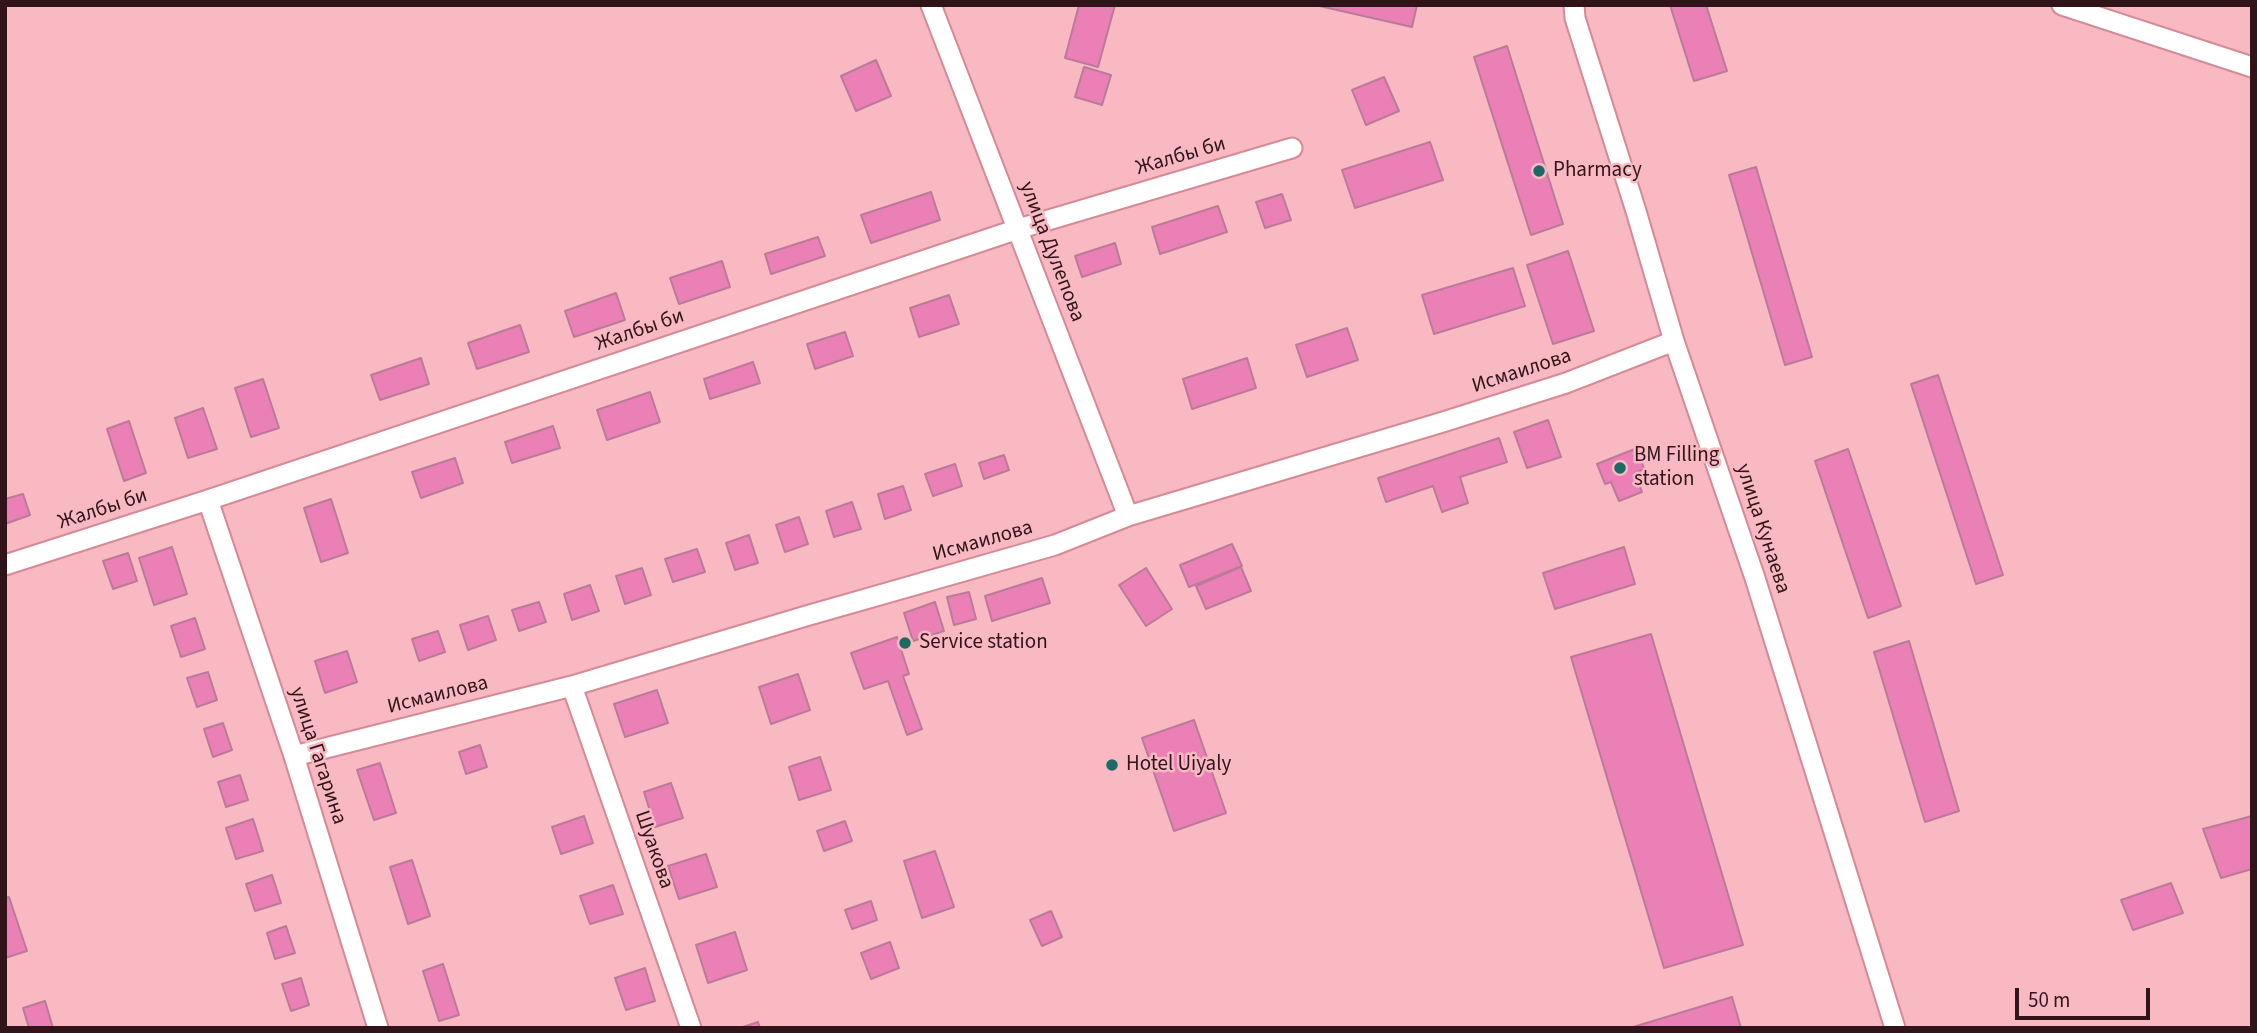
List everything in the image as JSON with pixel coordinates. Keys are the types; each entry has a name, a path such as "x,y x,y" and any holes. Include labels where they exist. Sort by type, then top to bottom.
{"street":[{"name":"улица Дулепова","path":"931,5 1128,516"},
{"name":"улица Кунаева","path":"1574,5 1575,18 1674,341 1755,578 1895,1028"},
{"path":"2062,5 2252,67"},
{"name":"Жалбы би","path":"5,565 208,500 1018,229 1292,148"},
{"name":"Исмаилова","path":"294,755 572,686 1055,545 1128,516 1566,383 1674,341"},
{"name":"улица Гагарина","path":"208,500 294,755 378,1028"},
{"name":"Шуакова","path":"572,686 691,1028"}],"building":[{"path":"1079,5 1115,5 1098,67 1065,58"},
{"path":"1315,5 1417,5 1412,27"},
{"path":"1670,5 1706,5 1727,71 1694,81"},
{"path":"1507,46 1563,224 1531,235 1474,57"},
{"path":"876,60 891,96 856,111 841,76"},
{"path":"1084,67 1111,75 1102,105 1075,97"},
{"path":"1384,77 1399,111 1366,125 1352,90"},
{"path":"1430,142 1443,180 1355,208 1342,170"},
{"path":"1756,167 1812,357 1785,365 1729,175"},
{"path":"931,192 940,220 871,243 861,215"},
{"path":"1282,194 1291,220 1265,228 1256,202"},
{"path":"1218,206 1227,232 1160,254 1152,227"},
{"path":"818,237 825,256 771,274 765,254"},
{"path":"1115,243 1121,264 1082,277 1075,256"},
{"path":"1568,251 1594,331 1553,344 1527,265"},
{"path":"722,261 730,287 679,304 670,278"},
{"path":"1513,268 1525,306 1434,334 1422,295"},
{"path":"616,293 625,320 574,337 565,311"},
{"path":"949,295 959,324 919,337 910,308"},
{"path":"520,325 529,352 477,369 468,343"},
{"path":"1347,328 1358,360 1307,377 1296,345"},
{"path":"845,332 853,356 815,369 807,344"},
{"path":"421,358 429,384 380,400 371,375"},
{"path":"1247,358 1256,388 1192,409 1183,379"},
{"path":"753,362 760,383 710,399 704,379"},
{"path":"1938,375 2003,575 1976,584 1911,384"},
{"path":"263,379 279,428 251,437 235,388"},
{"path":"650,392 660,422 607,440 597,410"},
{"path":"203,408 217,449 188,458 175,418"},
{"path":"1548,420 1561,457 1527,468 1514,432"},
{"path":"129,421 146,473 124,481 107,429"},
{"path":"553,426 560,448 512,463 505,442"},
{"path":"1499,438 1507,462 1460,477 1468,503 1442,512 1433,486 1386,502 1378,478"},
{"path":"1637,448 1644,469 1635,473 1642,492 1619,501 1611,482 1605,484 1597,464"},
{"path":"1848,449 1901,606 1868,618 1815,461"},
{"path":"1004,455 1009,470 984,479 979,463"},
{"path":"455,458 463,483 421,498 412,472"},
{"path":"955,464 962,486 933,496 925,474"},
{"path":"903,486 911,510 885,519 878,494"},
{"path":"23,494 30,515 5,524 5,499"},
{"path":"331,499 348,553 321,562 304,508"},
{"path":"852,502 861,529 834,537 826,511"},
{"path":"799,517 808,544 785,552 776,525"},
{"path":"749,535 758,563 735,570 726,543"},
{"path":"1232,544 1242,566 1189,587 1180,565"},
{"path":"172,547 187,594 154,605 139,558"},
{"path":"1624,547 1635,584 1555,609 1543,573"},
{"path":"697,549 705,572 673,582 665,559"},
{"path":"128,553 137,581 113,589 103,561"},
{"path":"1241,567 1251,591 1206,609 1196,586"},
{"path":"642,568 651,595 625,604 616,576"},
{"path":"1146,568 1172,609 1146,626 1119,585"},
{"path":"1042,578 1050,603 992,621 985,596"},
{"path":"590,585 599,611 572,620 564,594"},
{"path":"969,592 976,619 954,625 947,597"},
{"path":"539,602 546,622 519,631 512,610"},
{"path":"935,602 944,631 913,641 904,613"},
{"path":"488,616 496,640 468,650 460,625"},
{"path":"195,618 205,649 181,657 171,626"},
{"path":"438,631 445,652 419,661 412,639"},
{"path":"1651,634 1743,945 1664,968 1571,657"},
{"path":"897,637 909,674 903,676 922,729 907,735 888,681 864,689 851,653"},
{"path":"1909,641 1959,811 1925,822 1874,652"},
{"path":"347,651 357,682 325,693 315,661"},
{"path":"208,672 217,700 197,707 187,678"},
{"path":"798,674 810,710 771,724 759,687"},
{"path":"657,690 668,723 625,737 614,704"},
{"path":"1194,720 1226,813 1174,831 1142,738"},
{"path":"223,723 232,750 213,757 204,729"},
{"path":"480,745 487,767 466,774 459,752"},
{"path":"820,757 831,790 799,800 789,767"},
{"path":"380,763 396,813 374,820 357,770"},
{"path":"240,775 248,800 226,807 218,782"},
{"path":"671,783 683,818 655,827 644,792"},
{"path":"584,816 593,843 561,854 552,827"},
{"path":"2252,816 2252,869 2221,878 2203,829"},
{"path":"253,819 263,851 236,859 226,828"},
{"path":"845,821 852,841 824,851 817,831"},
{"path":"935,851 954,907 922,918 904,861"},
{"path":"706,854 717,887 679,899 668,866"},
{"path":"412,860 430,916 408,924 390,867"},
{"path":"272,875 281,903 255,911 246,884"},
{"path":"2171,883 2183,913 2133,930 2121,900"},
{"path":"613,885 623,914 590,924 580,896"},
{"path":"9,897 27,951 5,958 5,898"},
{"path":"871,901 877,920 852,929 845,910"},
{"path":"1051,911 1062,937 1042,946 1030,920"},
{"path":"286,926 295,953 275,959 267,933"},
{"path":"735,932 747,970 708,983 696,945"},
{"path":"890,942 899,968 871,979 861,953"},
{"path":"443,964 459,1015 439,1021 423,971"},
{"path":"645,968 655,1001 626,1010 615,978"},
{"path":"301,978 309,1005 291,1011 282,984"},
{"path":"1732,997 1741,1028 1630,1028"},
{"path":"45,1001 53,1028 29,1028 23,1008"},
{"path":"758,1022 760,1028 740,1028"}],"place":[{"name":"Pharmacy","path":"1539,171"},
{"name":"BM Filling station","path":"1620,468"},
{"name":"Service station","path":"905,643"},
{"name":"Hotel Uiyaly","path":"1112,765"}]}
